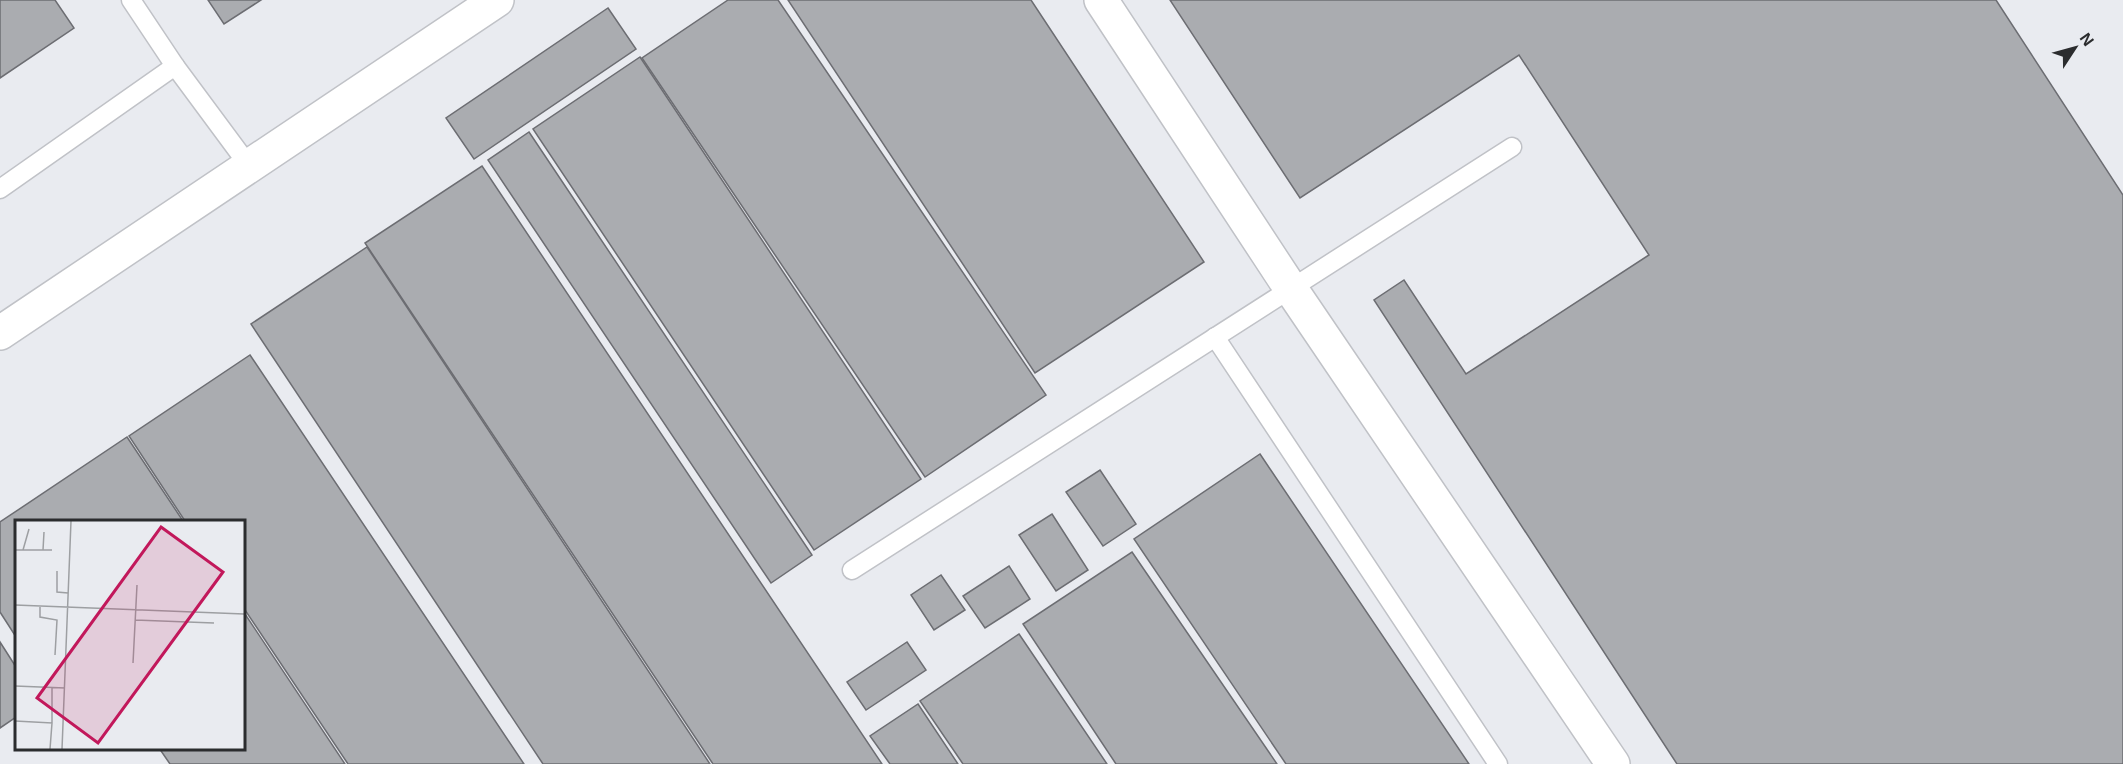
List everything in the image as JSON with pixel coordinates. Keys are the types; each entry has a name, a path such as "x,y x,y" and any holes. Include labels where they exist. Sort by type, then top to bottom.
{"street":[{"path":"0,333 497,0"},
{"path":"1101,0 1291,289 1613,764"}],"lane":[{"path":"131,0 175,66 249,166"},
{"path":"0,189 175,66"},
{"path":"852,570 1512,147"},
{"path":"1215,337 1498,764"}],"building":[{"path":"0,0 55,0 74,28 0,78"},
{"path":"208,0 261,0 224,24"},
{"path":"728,0 778,0 1046,395 925,477 642,58"},
{"path":"788,0 1031,0 1204,262 1035,373"},
{"path":"1170,0 1996,0 2123,195 2123,764 1677,764 1374,300 1404,280 1466,374 1649,255 1519,55 1300,198"},
{"path":"608,8 636,49 474,159 446,118"},
{"path":"640,57 921,479 814,550 533,129"},
{"path":"529,132 812,555 771,583 488,160"},
{"path":"482,166 882,764 713,764 365,243"},
{"path":"367,247 710,764 543,764 251,324"},
{"path":"250,355 524,764 348,764 244,608 244,520 184,520 129,436"},
{"path":"127,437 182,520 15,520 15,635 0,612 0,522"},
{"path":"1260,454 1469,764 1286,764 1134,539"},
{"path":"1100,470 1136,524 1103,546 1066,492"},
{"path":"1052,514 1088,570 1056,591 1019,535"},
{"path":"1132,552 1277,764 1116,764 1023,624"},
{"path":"1009,566 1030,599 985,628 963,596"},
{"path":"941,575 965,610 934,630 911,595"},
{"path":"244,612 345,764 170,764 160,749 244,749"},
{"path":"1019,634 1107,764 963,764 920,701"},
{"path":"0,642 15,665 15,718 0,728"},
{"path":"907,642 926,670 866,710 847,682"},
{"path":"918,704 958,764 890,764 870,736"}]}
